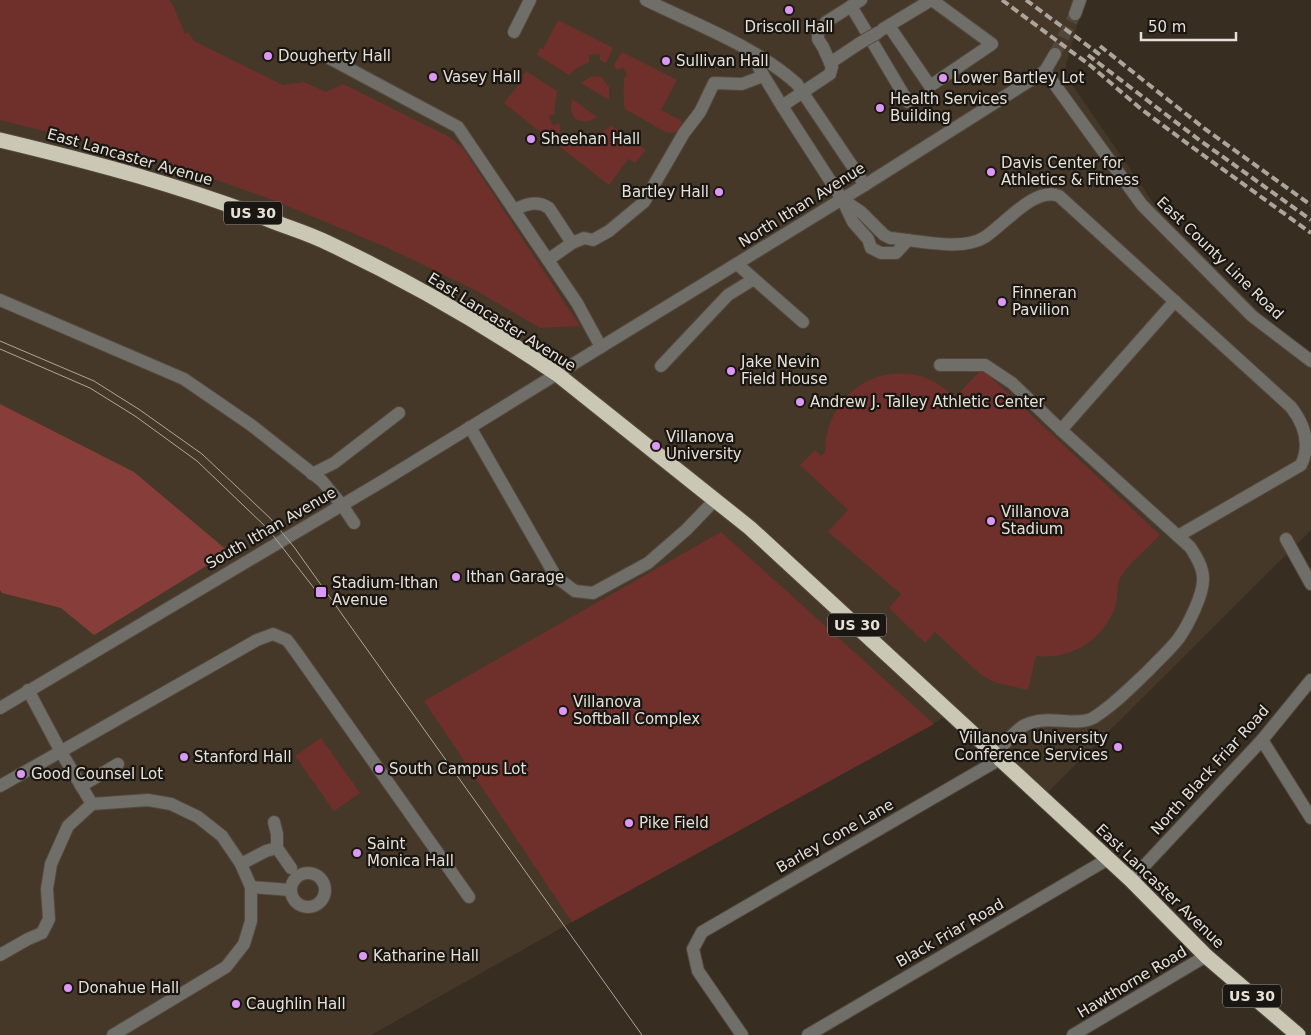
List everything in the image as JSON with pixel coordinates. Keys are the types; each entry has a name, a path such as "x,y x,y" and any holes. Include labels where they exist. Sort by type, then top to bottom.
{"highway":[{"name":"East Lancaster Avenue","path":"0,140 124,170 251,212 327,242 440,300 557,374 750,528 1131,880 1206,956 1298,1035"}],"street":[{"path":"514,32 530,0"},
{"path":"646,0 752,52 783,71 797,84 865,185"},
{"path":"830,63 860,43 932,0 992,44 930,86 884,29"},
{"path":"1076,14 1080,0"},
{"path":"782,106 830,74 832,67 818,39 818,33 826,22 856,3 908,102"},
{"path":"752,52 762,76 842,200 853,222 868,239 871,248 876,252 896,253 908,240"},
{"name":"North Ithan Avenue","path":"557,374 842,200 1045,71 1055,54"},
{"path":"329,58 458,127 577,303 601,347"},
{"name":"East County Line Road","path":"1045,71 1142,205 1252,316 1311,361"},
{"path":"548,260 584,238 593,240 609,231 644,202 684,134 700,112 714,83 742,84 762,76"},
{"path":"842,200 861,212 890,238 937,244 971,243 984,238 1042,194 1053,193 1073,207 1291,407 1305,430 1308,448 1307,456 1301,466 1178,536"},
{"path":"514,210 530,204 543,204 549,208 572,244"},
{"path":"868,239 876,237 880,231"},
{"path":"737,264 803,322"},
{"path":"661,366 728,295 754,278"},
{"path":"0,300 184,379 251,425 322,481 354,523"},
{"path":"1061,430 1175,301"},
{"name":"Barley Cone Lane","path":"742,1035 698,971 693,949 702,932 998,756 1024,725 1041,719 1074,721 1091,719 1120,698 1178,639 1187,626 1200,595 1203,578 1199,561 1190,547 1012,383 985,365 940,365"},
{"name":"South Ithan Avenue","path":"0,708 342,505 557,374"},
{"path":"312,474 334,463 399,414"},
{"path":"470,427 556,577 575,591 593,593 648,563 686,530 715,500"},
{"path":"1286,539 1311,584"},
{"path":"0,786 257,640 273,634 286,640 296,652 469,897"},
{"name":"North Black Friar Road","path":"1131,880 1262,740 1311,680"},
{"path":"28,690 61,752 92,804"},
{"path":"1262,740 1311,818"},
{"path":"81,786 118,764"},
{"path":"0,955 42,933 48,919 47,889 51,864 68,826 92,804 148,800 171,804 198,816 222,836 241,864 251,887 251,921 244,944 226,966 113,1035"},
{"path":"274,822 277,834 277,848 291,868"},
{"path":"241,864 266,851 277,848"},
{"name":"Black Friar Road","path":"808,1035 1108,859"},
{"path":"251,887 291,890"},
{"name":"Hawthorne Road","path":"1073,1035 1206,956"}],"shaded area":[{"name":"Villanova University","path":"0,0 1084,0 1064,73 1159,211 1311,362 1311,530 1042,798 952,713 371,1035 0,1035"},
{"path":"0,0 169,0 185,34 188,32 194,41 283,85 304,82 326,92 343,84 449,137 462,147 580,326 540,328 477,291 386,247 273,200 157,159 0,120"},
{"path":"558,20 613,48 606,63 600,60 600,54 589,55 589,62 577,68 569,75 537,55 540,48 543,49"},
{"path":"622,52 677,80 661,110 682,122 678,131 672,133 665,132 625,109 624,78 627,75 623,67 617,70 614,65"},
{"path":"526,71 557,91 554,114 549,116 553,126 559,123 560,131 553,142 504,103 524,78 522,76"},
{"path":"595,76 601,77 609,87 609,100 581,83"},
{"path":"572,99 597,117 586,121 574,118 571,110"},
{"path":"611,126 646,150 635,163 628,159 609,185 560,147 567,137 573,135 576,136 576,144 586,145 586,138 600,134"},
{"name":"Villanova Stadium","path":"982,369 1160,535 1120,578 1116,604 1104,627 1085,645 1074,651 1049,656 1036,656 1028,690 994,682 980,674 935,632 925,643 889,608 901,594 828,532 848,510 800,465 815,450 821,456 825,452 827,433 833,416 843,401 856,388 871,380 888,375 906,374 926,378 941,386 955,397"},
{"path":"0,404 134,472 229,552 94,635 61,608 2,593 0,590"},
{"name":"Pike Field","path":"721,532 934,724 572,922 424,701"},
{"path":"321,738 360,793 334,811 295,756"}],"tunnel":[{"path":"1055,54 1075,14"}],"tram line":[{"path":"0,341 94,381 140,410 202,454 270,518 294,547 642,1035"},
{"path":"0,349 90,388 135,416 197,461 268,529 317,592"}],"railway":[{"path":"1002,0 1091,66 1141,109 1311,233"},
{"path":"1026,0 1103,57"},
{"path":"1100,46 1205,129 1311,205"},
{"path":"1088,55 1198,139 1311,220"}],"place":[{"name":"Driscoll Hall","path":"789,10"},
{"name":"Dougherty Hall","path":"268,56"},
{"name":"Sullivan Hall","path":"666,61"},
{"name":"Vasey Hall","path":"433,77"},
{"name":"Lower Bartley Lot","path":"943,78"},
{"name":"Health Services Building","path":"880,108"},
{"name":"Sheehan Hall","path":"531,139"},
{"name":"Davis Center for Athletics & Fitness","path":"991,172"},
{"name":"Bartley Hall","path":"719,192"},
{"name":"Finneran Pavilion","path":"1002,302"},
{"name":"Jake Nevin Field House","path":"731,371"},
{"name":"Andrew J. Talley Athletic Center","path":"800,402"},
{"name":"Villanova University","path":"656,446"},
{"name":"Villanova Stadium","path":"991,521"},
{"name":"Ithan Garage","path":"456,577"},
{"name":"Stadium-Ithan Avenue","path":"321,592"},
{"name":"Villanova Softball Complex","path":"563,711"},
{"name":"Villanova University Conference Services","path":"1118,747"},
{"name":"Stanford Hall","path":"184,757"},
{"name":"South Campus Lot","path":"379,769"},
{"name":"Good Counsel Lot","path":"21,774"},
{"name":"Pike Field","path":"629,823"},
{"name":"Saint Monica Hall","path":"357,853"},
{"name":"Katharine Hall","path":"363,956"},
{"name":"Donahue Hall","path":"68,988"},
{"name":"Caughlin Hall","path":"236,1004"}]}
